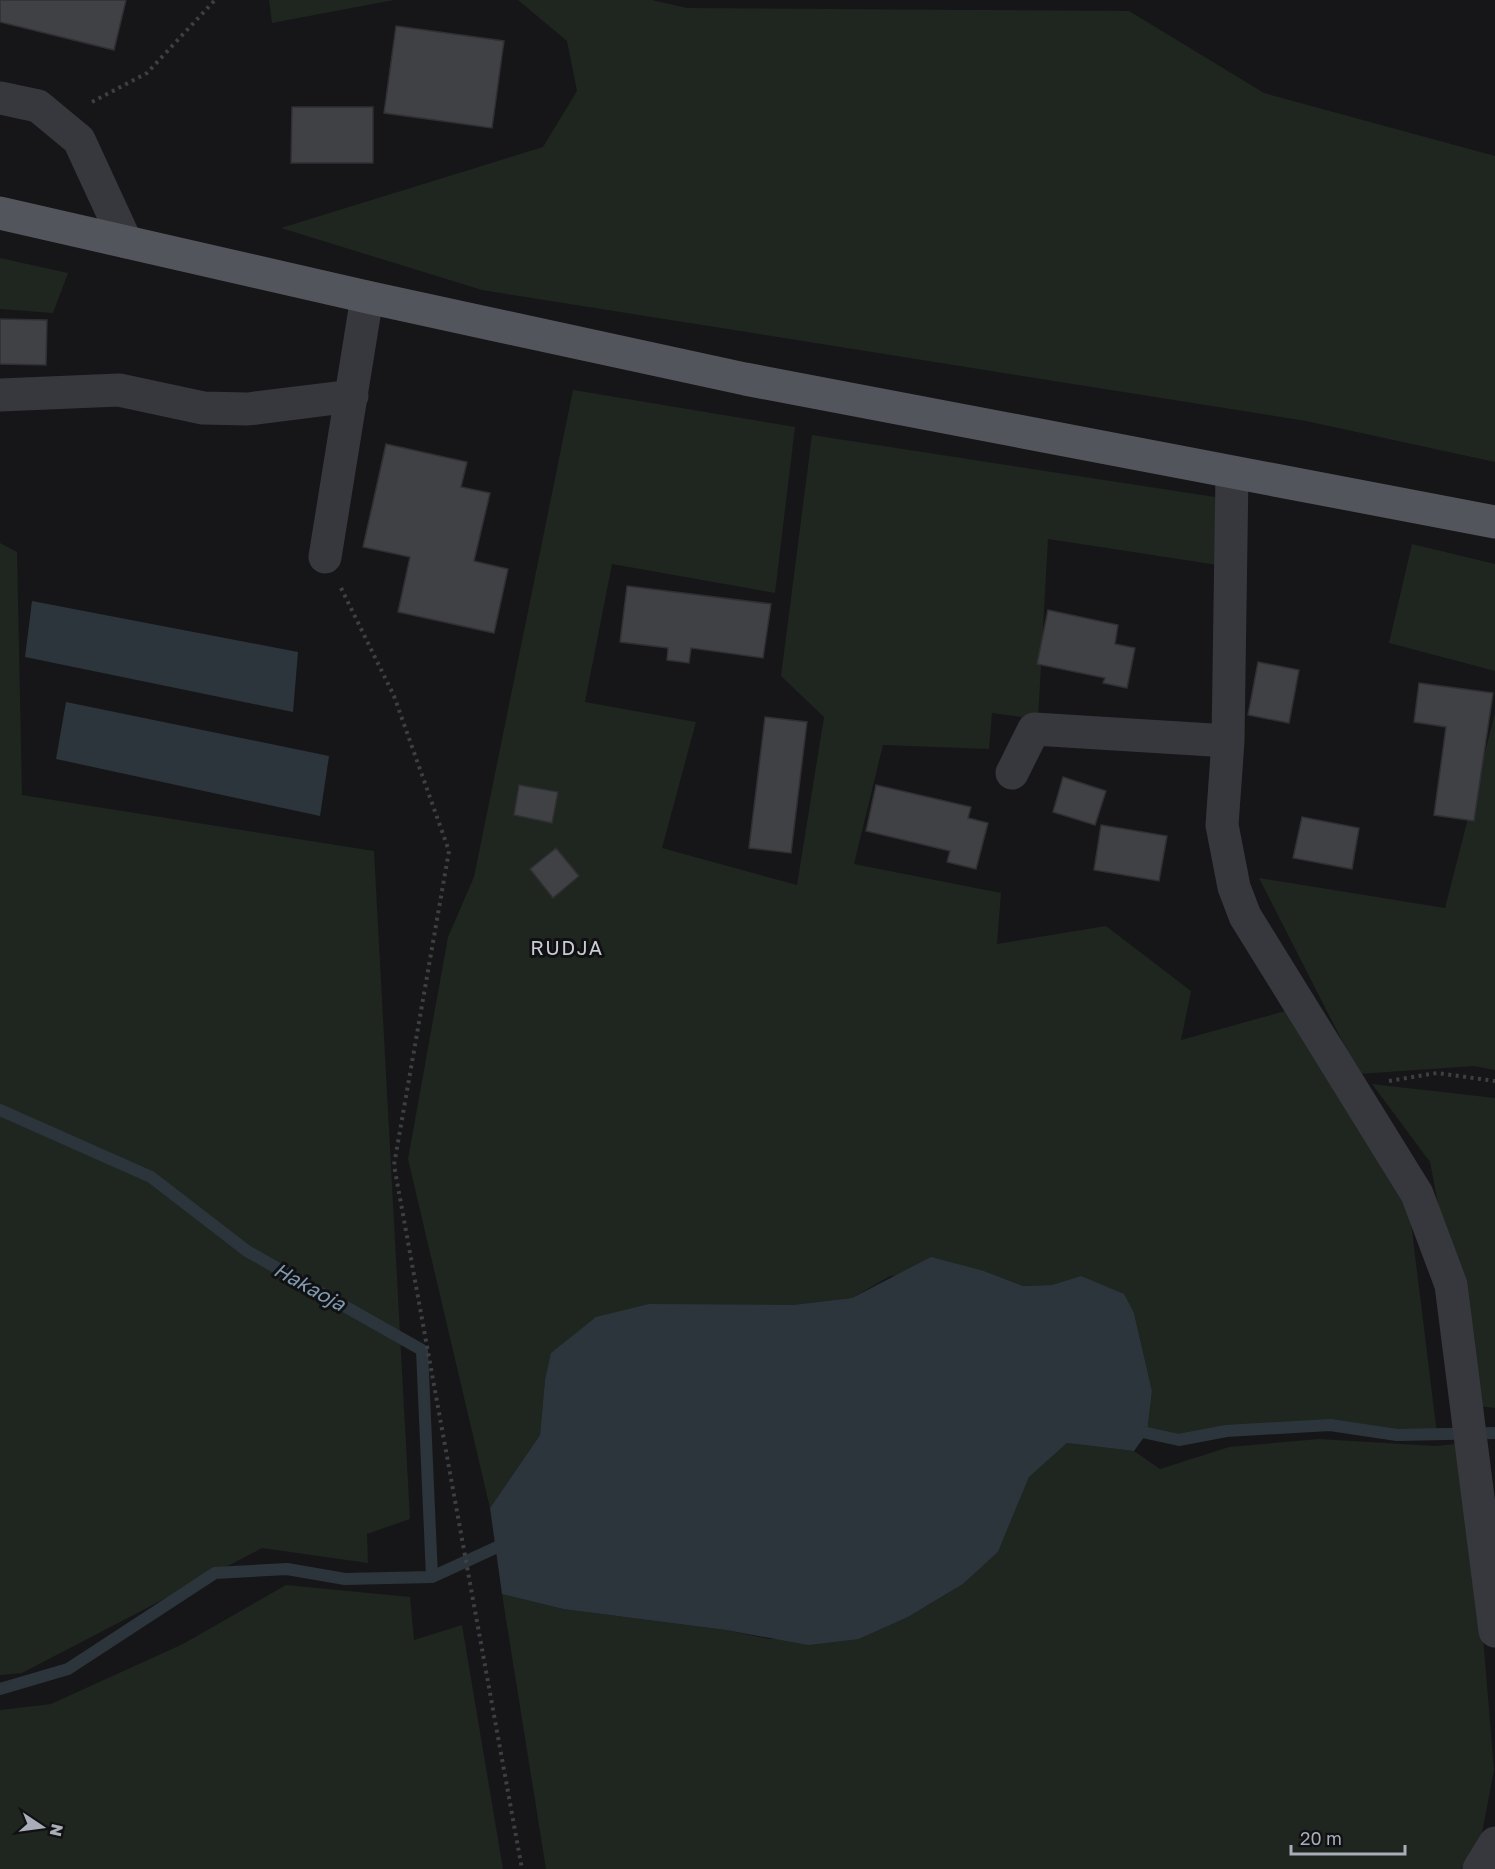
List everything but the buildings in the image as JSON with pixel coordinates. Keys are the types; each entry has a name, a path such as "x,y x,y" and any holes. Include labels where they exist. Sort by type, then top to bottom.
{"main road":[{"path":"0,213 746,380 1495,522"}],"street":[{"path":"0,98 38,106 79,140 126,242"},
{"path":"325,557 367,297"},
{"path":"0,394 119,390 203,408 248,409 352,396"},
{"path":"1232,473 1228,741 1222,825 1234,887 1245,916 1417,1194 1451,1285 1466,1387 1495,1631"},
{"path":"1012,773 1034,729 1228,741"},
{"path":"1479,1869 1495,1844"}],"path":[{"path":"57,121 147,73 215,0"},
{"path":"325,557 394,696 449,850 394,1165 522,1869"},
{"path":"1350,1088 1437,1073 1495,1081"}],"shaded area":[{"path":"269,0 394,0 272,23"},
{"path":"518,0 652,0 687,8 1129,11 1264,93 1495,156 1495,462 1306,421 482,290 281,228 543,147 577,91 567,41"},
{"path":"0,258 68,273 53,313 0,309"},
{"path":"573,390 795,427 775,593 612,564 585,702 696,722 662,848 797,885 824,717 781,676 812,435 1215,497 1218,565 1048,539 1038,719 992,713 989,749 883,745 854,864 1001,893 997,944 1106,926 1191,991 1181,1040 1289,1010 1410,1214 1437,1434 1397,1435 1330,1425 1226,1431 1179,1440 1147,1433 1152,1391 1134,1313 1082,1276 1052,1285 1023,1286 984,1271 890,1276 852,1298 792,1305 731,1306 545,1380 540,1435 490,1508 408,1159 448,937 474,877"},
{"path":"0,543 17,552 22,795 374,851 410,1519 367,1534 368,1563 262,1548 22,1673 0,1675"},
{"path":"1412,544 1495,564 1495,671 1389,643"},
{"path":"32,601 298,652 293,712 25,657"},
{"path":"66,702 329,756 320,816 56,759"},
{"path":"1495,713 1495,1070 1474,1066 1359,1074 1259,878 1445,908"},
{"path":"1372,1084 1495,1098 1495,1408 1477,1406 1430,1162"},
{"path":"931,1257 984,1271 1023,1286 1052,1285 1081,1276 1124,1294 1134,1313 1152,1391 1147,1433 1134,1451 1067,1443 1029,1477 998,1552 963,1584 908,1617 859,1639 808,1645 726,1630 563,1609 502,1594 490,1508 540,1435 545,1380 551,1353 596,1317 649,1304 792,1305 852,1298"},
{"path":"1319,1439 1435,1446 1467,1443 1494,1770 1482,1833 1461,1869 546,1869 502,1594 563,1609 726,1630 769,1639 859,1639 908,1617 963,1584 998,1552 1029,1477 1067,1443 1134,1451 1160,1469 1229,1447"},
{"path":"286,1585 410,1597 414,1640 462,1625 503,1869 0,1869 0,1710 51,1704 183,1644"}],"waterway":[{"name":"Hakaoja","path":"0,1110 151,1177 247,1251 422,1350 432,1577"},
{"path":"1133,1430 1179,1440 1226,1431 1330,1425 1397,1435 1495,1433"},
{"path":"0,1689 68,1669 215,1573 287,1569 345,1579 432,1577 508,1542"}],"district":[{"name":"RUDJA","path":"567,947"}]}
